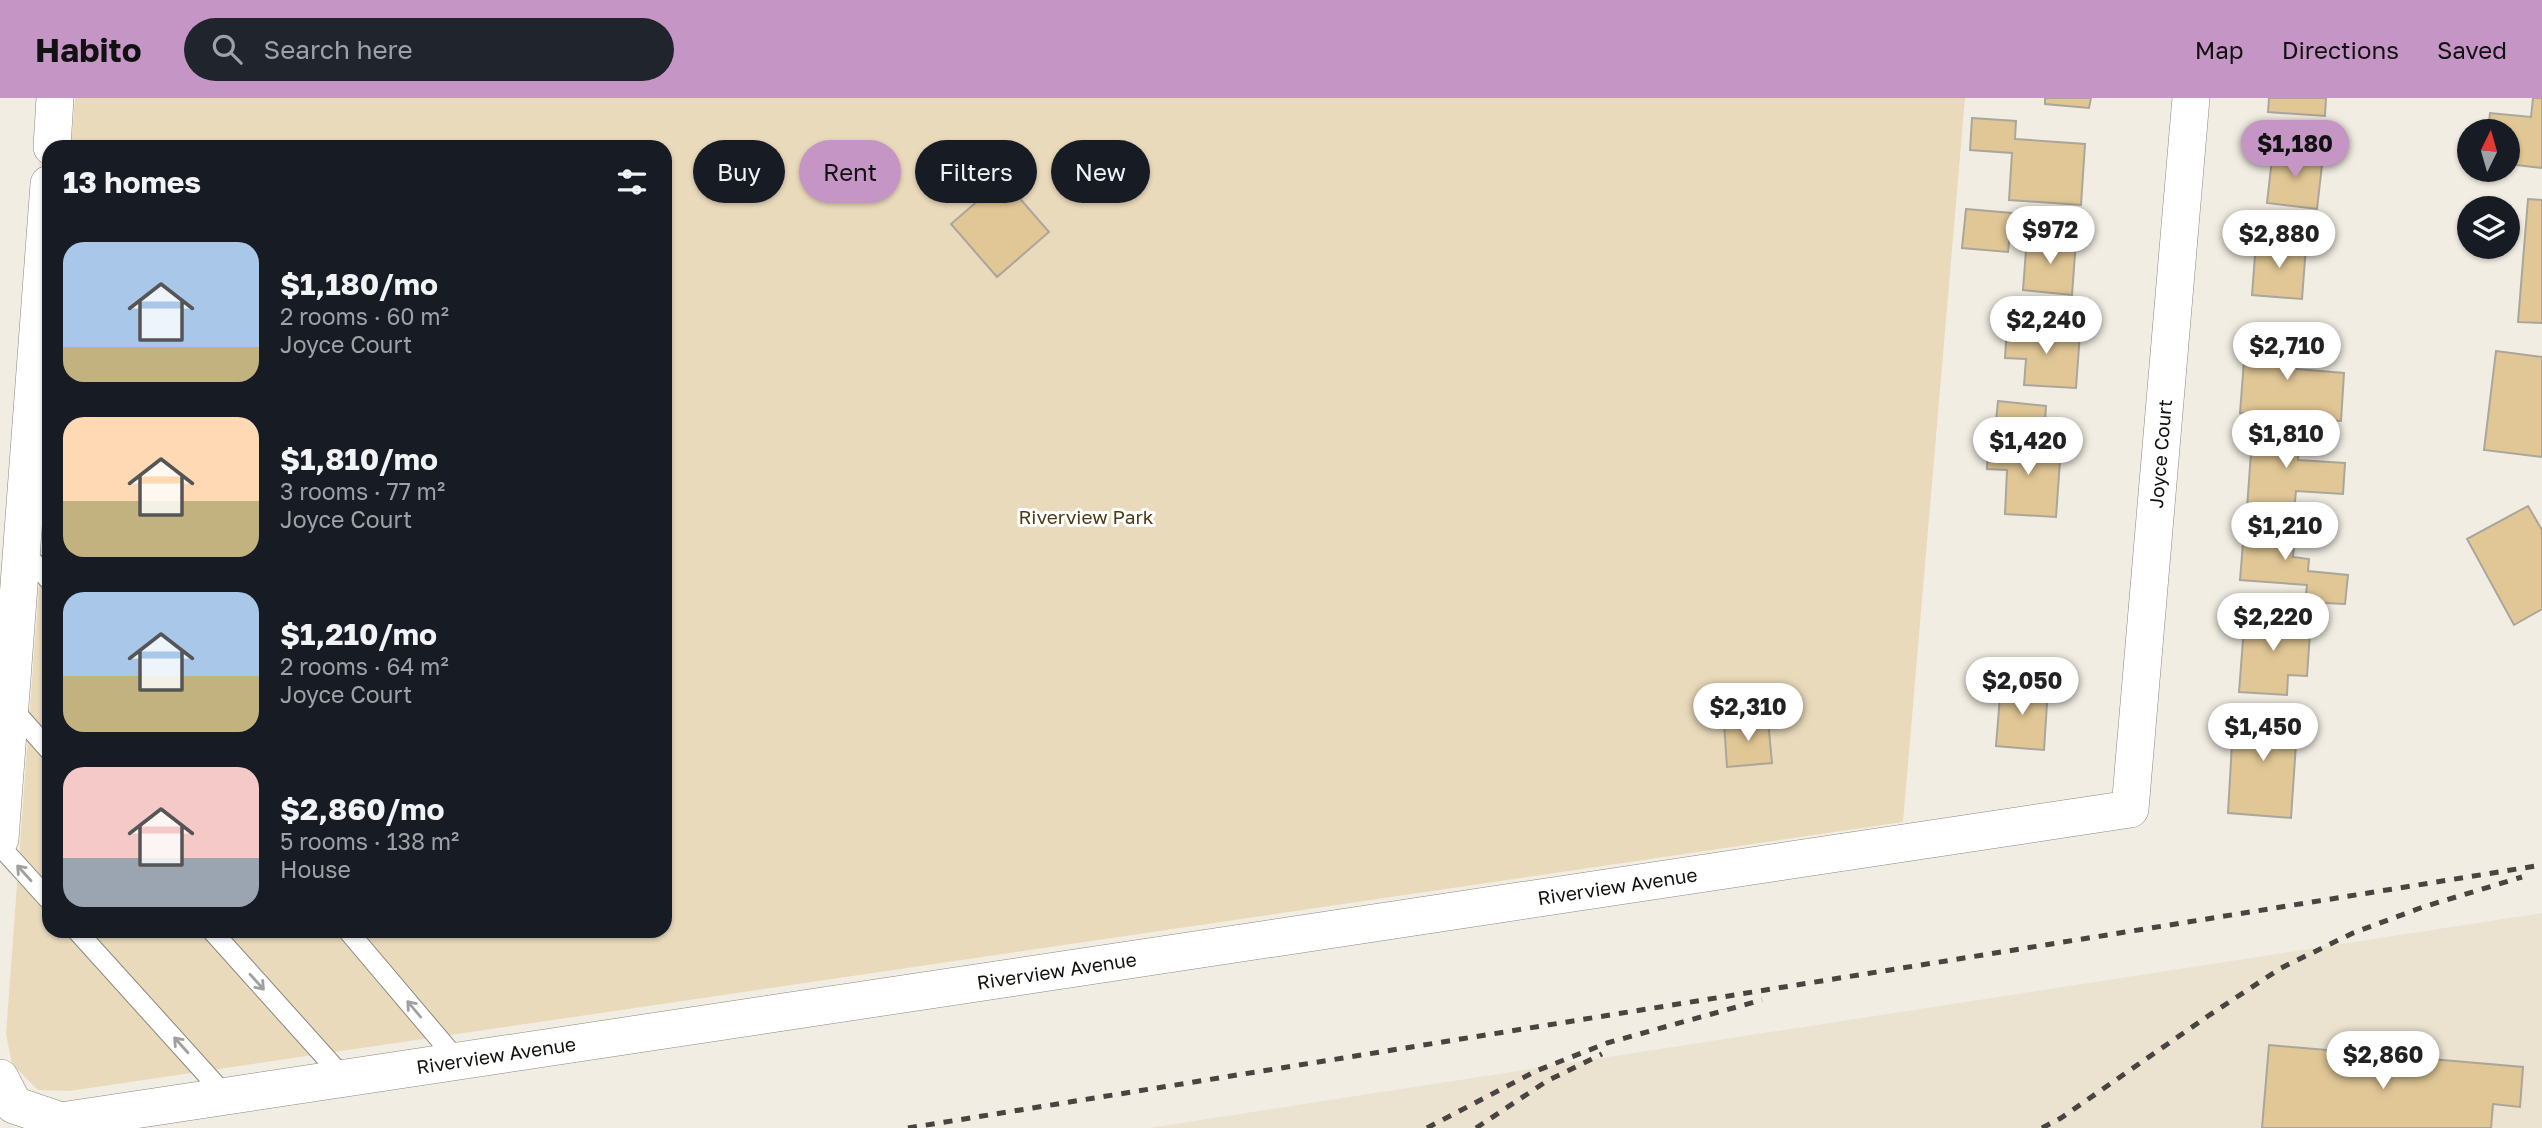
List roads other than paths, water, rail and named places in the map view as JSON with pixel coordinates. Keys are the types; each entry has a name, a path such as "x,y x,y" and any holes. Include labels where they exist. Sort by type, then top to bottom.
{"street":[{"path":"52,140 55,98"},
{"name":"Joyce Court","path":"2130,809 2191,98"},
{"path":"0,839 42,278"},
{"name":"Riverview Avenue","path":"0,1079 14,1105 61,1121 2130,809"}],"lane":[{"path":"22,548 42,572"},
{"path":"10,706 42,742"},
{"path":"0,846 42,892"},
{"path":"83,938 226,1096"},
{"path":"218,938 344,1079"},
{"path":"354,938 458,1061"}],"railway":[{"path":"908,1128 2542,865"},
{"path":"2042,1128 2061,1118 2281,968 2353,933 2423,907 2522,877"},
{"path":"1427,1128 1536,1071 1607,1043 1762,1000"},
{"path":"1476,1128 1547,1081 1602,1054"}],"park label":[{"name":"Riverview Park","path":"1086,517"}]}
